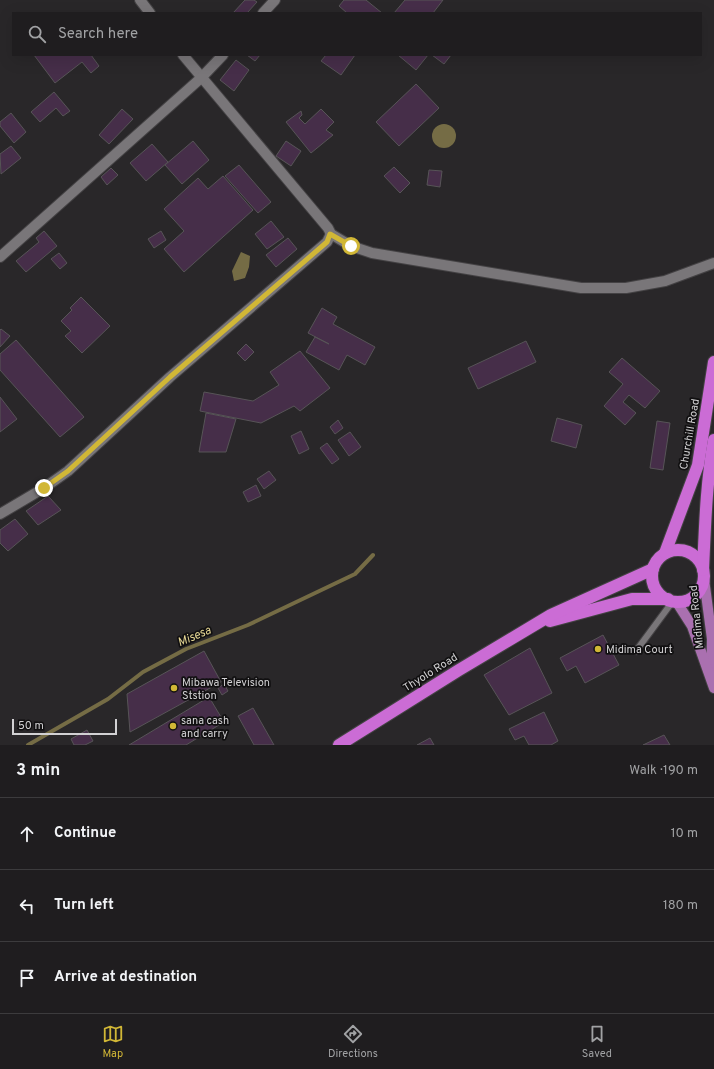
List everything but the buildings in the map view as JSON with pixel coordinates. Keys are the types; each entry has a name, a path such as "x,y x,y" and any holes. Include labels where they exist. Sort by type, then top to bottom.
{"highway":[{"name":"Churchill Road","path":"666,553 698,465 714,362"},
{"path":"704,575 700,562 689,553 675,550 666,553 657,560 652,576 657,590 672,601 684,601 697,593 704,575 705,511 709,469 714,440"},
{"name":"Thyolo Road","path":"339,745 458,670 537,623 564,608 653,569"},
{"name":"Thyolo Road","path":"537,623 632,599 672,601"}],"main road":[{"name":"Midima Road","path":"704,575 712,639 711,677"},
{"name":"Midima Road","path":"672,601 692,626 714,688"}],"street":[{"path":"140,0 149,12"},
{"path":"264,12 275,0"},
{"path":"0,514 44,488 68,471 170,377 327,242 330,234 328,228 184,56"},
{"path":"0,256 201,78 222,56"},
{"path":"330,234 351,246 393,258 581,288 626,288 665,281 714,263"}],"lane":[{"path":"636,651 672,601"}],"shaded area":[{"path":"444,124 452,128 456,136 452,144 444,148 436,144 432,136 436,128"},
{"path":"241,252 250,256 249,267 245,278 234,281 232,271"}],"waterway":[{"name":"Misesa","path":"28,745 108,699 143,672 186,649 248,625 355,574 373,555"}],"place":[{"name":"Midima Court","path":"598,649"},
{"name":"Mibawa Television Ststion","path":"174,688"},
{"name":"sana cash and carry","path":"173,726"}],"route":[{"path":"44,488 68,471 170,377 327,242 330,234 351,246"}]}
